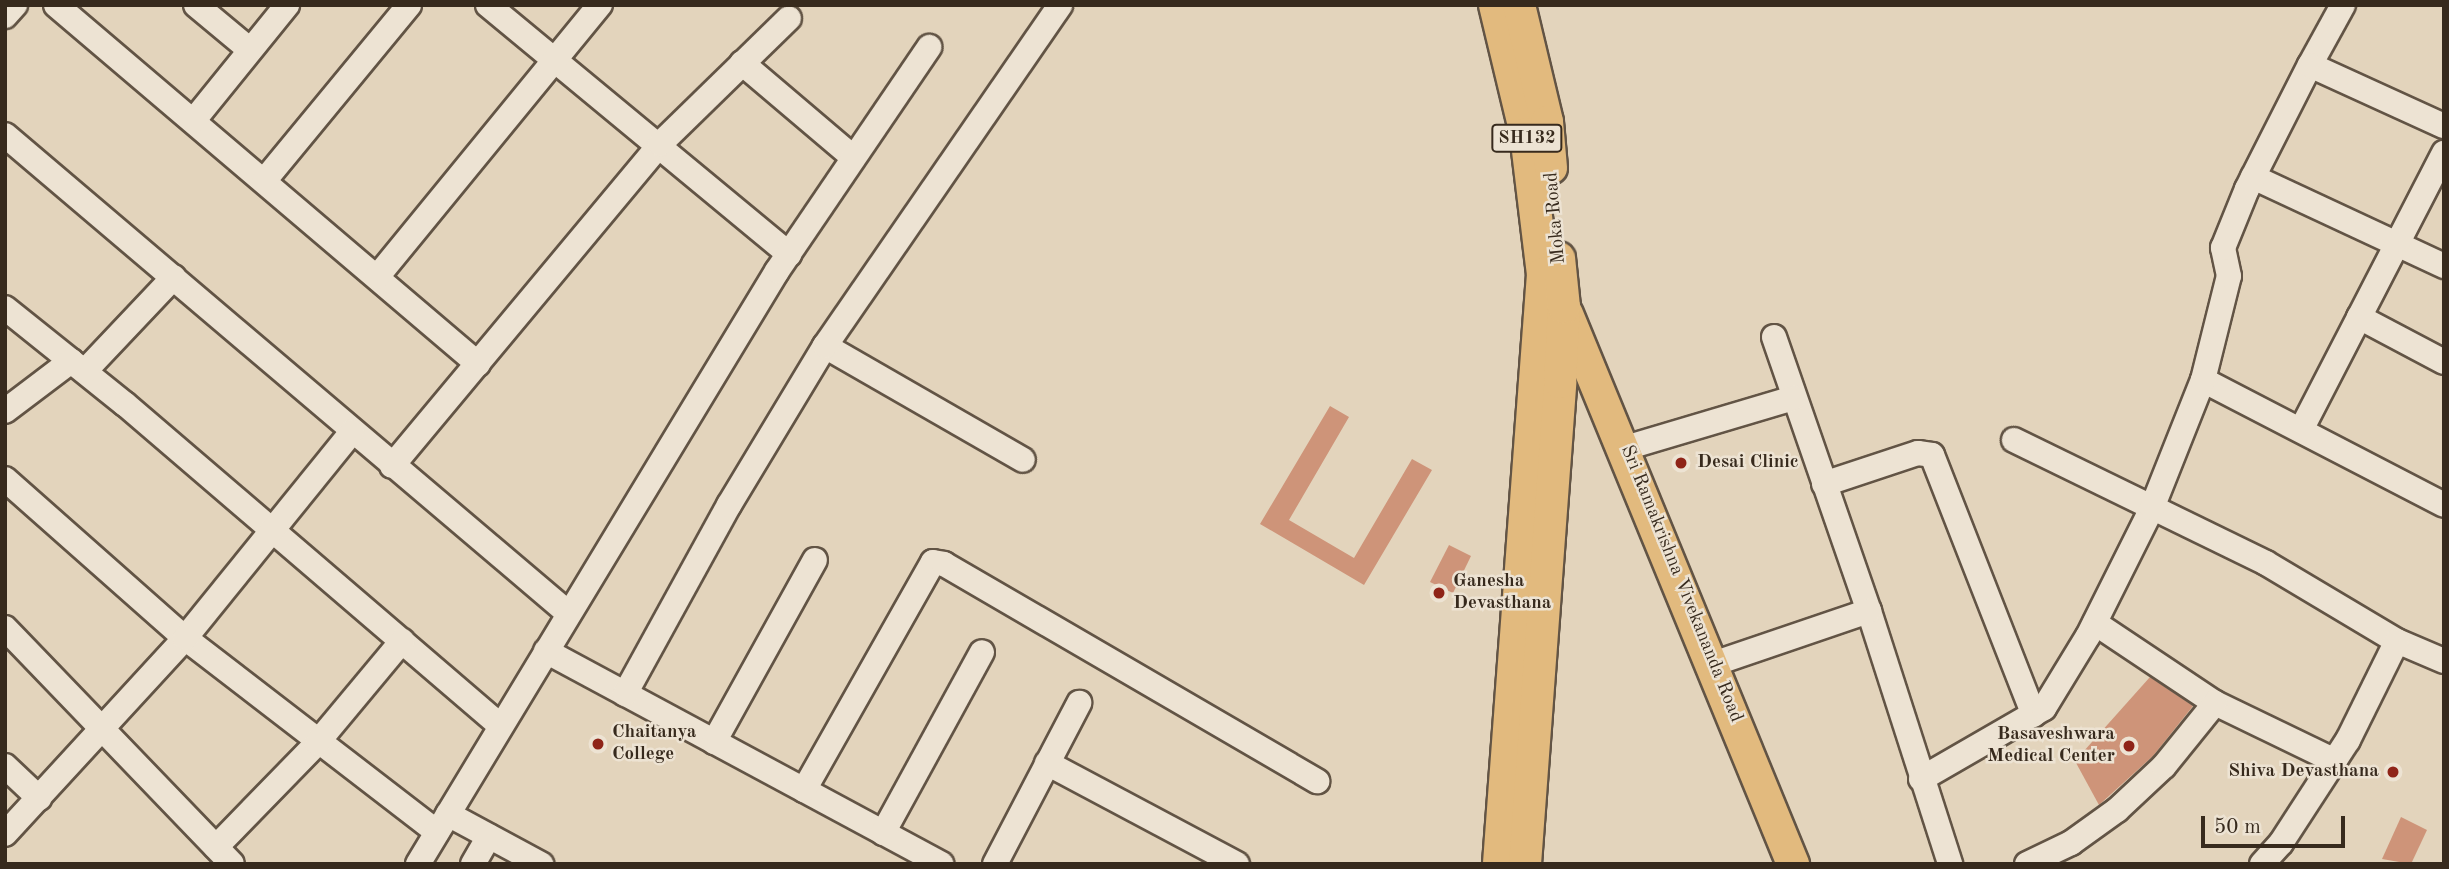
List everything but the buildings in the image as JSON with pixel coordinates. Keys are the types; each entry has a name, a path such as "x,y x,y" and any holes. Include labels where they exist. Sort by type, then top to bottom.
{"main road":[{"name":"Moka Road","path":"1495,5 1526,134 1543,274"},
{"name":"Moka Road","path":"1519,5 1547,122 1564,307"},
{"path":"1543,274 1564,307"},
{"name":"SH132","path":"1524,863 1548,382 1543,274"},
{"name":"SH132","path":"1548,382 1564,307"},
{"name":"Sri Ramakrishna Vivekananda Road","path":"1564,307 1625,447 1710,665 1793,864"}],"street":[{"path":"5,16 15,5"},
{"path":"57,5 478,364"},
{"path":"196,5 250,50"},
{"path":"194,120 287,5"},
{"path":"264,181 409,5"},
{"path":"488,5 660,144 789,254"},
{"path":"377,277 600,5"},
{"path":"625,694 729,505 824,346 1060,5"},
{"path":"1922,779 2034,715 2060,686 2095,623 2152,508 2203,380 2229,276 2223,248 2253,177 2343,5"},
{"path":"391,466 660,144 789,18"},
{"path":"418,864 568,613 789,254 929,47"},
{"path":"742,63 853,157"},
{"path":"2310,65 2444,126"},
{"path":"5,135 174,277 391,466 568,613"},
{"path":"2301,430 2444,153"},
{"path":"2253,177 2444,266"},
{"path":"5,411 78,366 174,277"},
{"path":"5,308 78,366 273,535 501,726"},
{"path":"2359,317 2444,362"},
{"path":"1774,337 1869,611 1950,864"},
{"path":"824,346 1023,460"},
{"path":"2203,380 2444,505"},
{"path":"1625,447 1794,398"},
{"path":"5,834 185,638 273,535 352,432"},
{"path":"2014,440 2266,563 2397,641 2444,661"},
{"path":"1824,484 1918,453 1932,455 2034,715"},
{"path":"5,479 185,638 317,743 443,823 489,836 541,864"},
{"path":"714,742 816,560"},
{"path":"804,790 933,562 956,571 1318,781"},
{"path":"1710,665 1869,611"},
{"path":"2095,623 2215,703 2335,761"},
{"path":"5,628 224,855 402,641"},
{"path":"2262,864 2335,761 2397,641"},
{"path":"546,651 941,864"},
{"path":"883,833 982,652"},
{"path":"995,864 1079,703"},
{"path":"2027,864 2071,843 2117,810 2164,766 2215,703"},
{"path":"1047,763 1237,864"},
{"path":"5,766 39,798"},
{"path":"473,864 489,836"}],"place":[{"name":"Desai Clinic","path":"1681,463"},
{"name":"Ganesha Devasthana","path":"1439,593"},
{"name":"Chaitanya College","path":"598,744"},
{"name":"Basaveshwara Medical Center","path":"2129,746"},
{"name":"Shiva Devasthana","path":"2393,772"}]}
